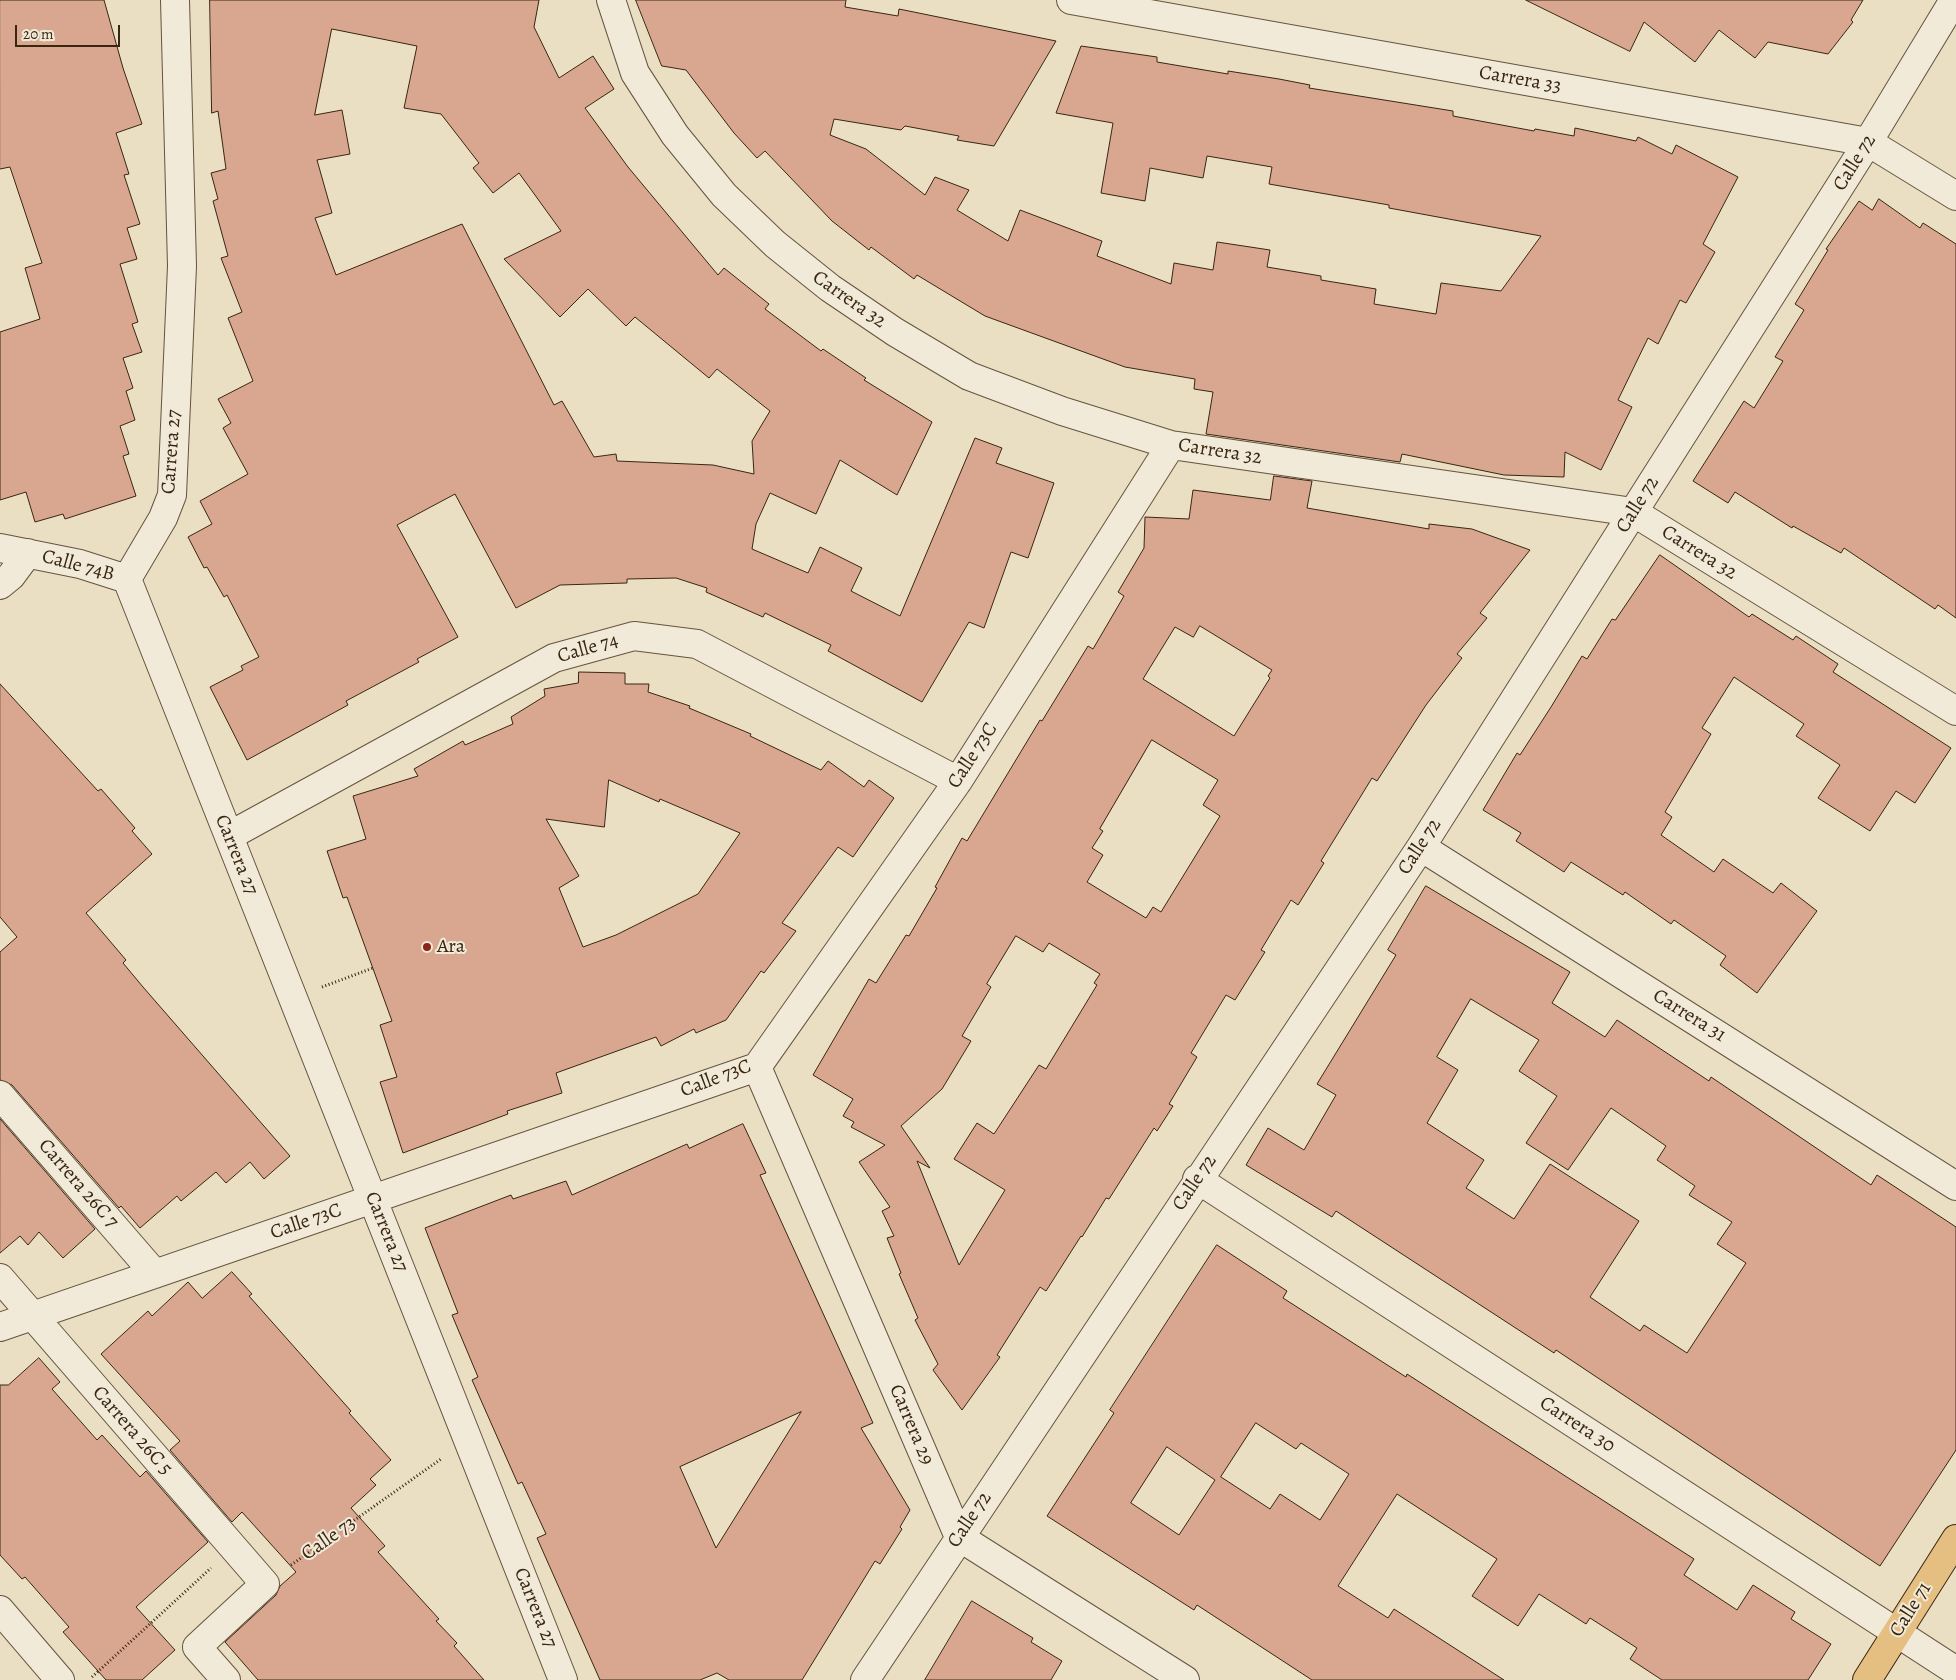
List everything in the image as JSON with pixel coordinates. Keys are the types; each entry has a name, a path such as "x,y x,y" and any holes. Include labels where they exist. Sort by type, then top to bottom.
{"main road":[{"name":"Calle 71","path":"1866,1680 1956,1539"}],"street":[{"name":"Carrera 27","path":"175,0 182,266 172,495 164,518 127,579 564,1680"},
{"name":"Carrera 32","path":"611,0 635,73 675,134 724,195 775,244 830,288 895,332 970,376 1062,411 1171,445 1633,512 1956,711"},
{"name":"Carrera 33","path":"1072,0 1868,142 1956,196"},
{"name":"Calle 72","path":"865,1680 1421,847 1868,142 1954,0"},
{"name":"Calle 73C","path":"0,1327 756,1067 958,782 1171,445"},
{"name":"Calle 74B","path":"0,548 80,564 127,579"},
{"name":"Calle 74B","path":"0,585 10,576 28,553"},
{"name":"Calle 74","path":"229,836 554,658 634,636 697,644 958,782"},
{"name":"Carrera 31","path":"1421,847 1956,1186"},
{"name":"Carrera 29","path":"756,1067 959,1537"},
{"name":"Carrera 26C 7","path":"0,1095 155,1274"},
{"name":"Carrera 30","path":"1198,1179 1956,1671"},
{"name":"Carrera 26C 5","path":"0,1278 265,1584"},
{"path":"959,1537 1185,1680"},
{"path":"226,1680 197,1646 265,1584"},
{"path":"0,1610 60,1680"}],"path":[{"path":"293,998 373,968"},
{"name":"Calle 73","path":"265,1584 468,1440"},
{"path":"89,1680 233,1547"}],"building":[{"path":"0,0 104,0 123,68 142,124 116,133 129,174 124,175 140,224 127,228 137,259 120,264 138,322 132,324 142,352 123,358 133,388 126,391 135,420 120,426 129,454 123,456 136,496 65,519 63,514 35,522 26,492 0,500 0,332 40,319 25,268 42,263 10,167 0,169"},
{"path":"210,0 539,0 534,27 559,78 593,56 614,89 585,108 628,167 718,275 724,268 769,304 765,309 821,351 823,349 866,378 864,380 932,422 897,495 840,460 816,514 770,493 756,524 752,549 808,573 820,547 862,568 851,591 900,616 975,438 1002,448 996,463 1054,483 1028,558 1011,552 984,628 969,622 922,702 828,651 831,645 765,613 763,617 706,592 707,588 676,578 627,579 627,583 560,585 516,608 455,494 397,525 458,637 417,659 419,662 346,701 348,705 247,760 210,687 243,670 241,666 259,657 227,595 224,597 207,567 204,568 188,537 212,524 200,501 248,474 223,428 231,423 218,399 253,381 228,318 242,312 221,258 228,256 213,201 218,199 211,173 226,169 218,111 212,113","holes":["332,29 417,46 404,108 441,114 479,163 473,168 493,193 519,173 561,231 504,259 560,317 588,289 626,326 635,317 709,378 717,369 770,411 752,441 754,474 713,465 617,461 616,454 594,457 562,401 554,405 462,224 336,275 315,218 332,213 317,160 350,154 342,110 315,115"]},
{"path":"636,0 846,0 845,7 898,16 899,9 1056,41 994,146 957,140 959,136 905,126 901,130 834,119 830,135 866,149 925,195 935,177 969,190 957,210 1008,241 1020,210 1102,241 1097,256 1171,284 1174,263 1213,270 1217,242 1270,250 1267,267 1321,276 1321,280 1376,289 1374,304 1436,314 1441,283 1501,291 1541,236 1389,208 1389,205 1269,184 1272,167 1207,156 1203,178 1150,168 1145,201 1101,193 1113,123 1056,113 1081,46 1157,57 1157,62 1228,74 1228,71 1279,79 1310,85 1309,88 1453,111 1453,116 1534,131 1535,129 1574,136 1575,128 1636,141 1638,137 1672,154 1676,145 1738,177 1703,244 1715,252 1686,303 1680,300 1658,344 1648,338 1618,400 1632,407 1601,470 1565,452 1564,477 1504,475 1402,454 1400,462 1206,434 1213,392 1194,389 1195,379 1125,367 985,316 917,275 914,279 871,247 869,250 832,221 765,151 757,158 734,133 686,70 662,66"},
{"path":"1526,0 1863,0 1851,20 1853,22 1828,54 1768,42 1755,58 1719,30 1695,62 1644,22 1630,51"},
{"path":"1879,199 1920,228 1923,223 1956,244 1956,618 1938,605 1935,609 1844,548 1841,553 1793,526 1792,528 1735,492 1728,503 1693,481 1744,401 1754,408 1783,361 1775,357 1804,310 1795,304 1828,250 1826,249 1859,201 1872,210"},
{"path":"1274,476 1312,481 1307,508 1429,529 1429,524 1472,529 1530,550 1480,613 1487,618 1457,654 1462,658 1426,705 1377,781 1372,778 1321,861 1324,863 1298,905 1291,900 1261,950 1265,952 1235,1000 1226,995 1191,1053 1197,1057 1169,1104 1173,1106 1157,1131 1154,1128 1109,1199 1106,1198 1046,1291 1040,1287 997,1355 1000,1357 962,1410 933,1370 938,1364 915,1320 918,1318 899,1274 901,1273 887,1238 894,1236 882,1211 890,1207 859,1162 885,1145 851,1127 854,1122 843,1116 853,1099 813,1075 869,979 876,983 906,935 909,936 937,888 935,887 962,838 967,841 1040,720 1042,721 1088,646 1093,649 1124,596 1118,592 1144,548 1145,517 1189,519 1193,490 1270,500","holes":["1200,626 1272,670 1268,676 1270,678 1234,736 1143,679 1175,627 1193,637","1152,740 1218,780 1203,805 1220,816 1161,912 1153,907 1146,918 1087,882 1103,855 1092,848 1103,831 1100,829","1016,936 1043,952 1049,943 1100,974 1094,983 1097,985 1046,1069 1039,1065 994,1134 977,1123 954,1159 1005,1190 959,1265 917,1161 930,1168 901,1126 942,1089 971,1041 962,1036 991,987 987,984"]},
{"path":"1660,555 1749,617 1752,614 1793,640 1796,636 1838,664 1833,672 1951,748 1915,803 1896,791 1870,831 1818,798 1840,765 1796,736 1804,724 1734,677 1702,728 1711,734 1665,812 1672,817 1661,835 1714,872 1723,859 1773,893 1781,883 1817,911 1757,993 1720,965 1726,956 1674,920 1671,924 1625,892 1623,895 1571,862 1564,872 1516,841 1521,833 1483,810 1517,753 1520,755 1582,656 1587,659 1612,619 1615,620"},
{"path":"579,672 625,673 625,684 649,684 648,692 690,706 689,708 751,734 750,736 821,770 828,761 864,787 869,780 894,798 853,857 838,847 782,923 796,931 764,973 761,971 726,1020 696,1033 694,1029 661,1046 656,1037 556,1073 562,1093 507,1111 508,1114 403,1153 380,1082 397,1077 380,1025 392,1021 347,897 343,898 327,851 366,839 353,796 418,776 414,769 463,741 465,745 513,724 511,717 545,696 544,689 578,683","holes":["609,780 659,802 660,799 740,833 698,894 616,935 583,947 559,888 579,876 546,819 604,827"]},
{"path":"0,684 98,791 101,789 135,828 132,831 152,854 86,913 126,960 123,963 143,987 290,1156 264,1179 250,1162 226,1183 216,1172 181,1201 177,1196 140,1228 121,1206 119,1208 12,1085 0,1080 0,952 17,937 0,917"},
{"path":"1426,886 1570,972 1552,1003 1605,1037 1617,1020 1709,1081 1711,1077 1871,1185 1877,1175 1956,1227 1956,1450 1880,1566 1556,1350 1554,1353 1336,1211 1332,1217 1246,1165 1268,1128 1304,1150 1336,1095 1317,1084 1396,955 1388,950","holes":["1471,999 1539,1040 1519,1071 1557,1096 1526,1143 1568,1170 1611,1108 1666,1146 1657,1160 1695,1186 1689,1195 1732,1222 1717,1244 1746,1263 1687,1353 1644,1325 1640,1331 1590,1297 1639,1221 1550,1164 1514,1219 1466,1188 1484,1160 1427,1123 1458,1070 1437,1057"]},
{"path":"0,1119 95,1229 63,1258 39,1232 28,1245 20,1236 0,1253"},
{"path":"743,1124 766,1173 760,1175 873,1423 861,1428 910,1510 900,1527 902,1529 880,1564 875,1561 802,1680 729,1680 717,1673 700,1680 600,1680 537,1538 546,1534 522,1482 518,1484 472,1380 478,1377 452,1315 458,1313 425,1228 511,1195 513,1199 566,1181 572,1195 687,1144 689,1148","holes":["801,1412 716,1548 680,1467"]},
{"path":"1217,1245 1287,1291 1283,1298 1406,1377 1407,1374 1694,1559 1684,1575 1737,1610 1753,1585 1795,1612 1791,1619 1831,1644 1808,1680 1662,1680 1630,1659 1637,1648 1590,1618 1586,1624 1539,1594 1518,1626 1472,1596 1497,1559 1397,1494 1338,1586 1388,1618 1394,1609 1504,1680 1312,1680 1197,1605 1194,1610 1047,1516 1114,1413 1110,1410","holes":["1256,1423 1296,1449 1301,1443 1349,1474 1320,1520 1280,1494 1270,1509 1221,1477","1167,1447 1215,1480 1179,1535 1131,1503"]},
{"path":"232,1272 252,1294 249,1296 351,1411 349,1413 391,1460 370,1479 376,1485 351,1508 385,1546 378,1552 439,1619 436,1621 457,1643 454,1646 484,1680 258,1680 225,1642 276,1595 280,1586 296,1572 242,1512 232,1522 170,1450 180,1441 101,1354 148,1311 152,1316 188,1282 202,1298"},
{"path":"39,1358 60,1382 52,1389 97,1440 102,1435 140,1477 146,1471 208,1542 136,1607 175,1650 142,1680 106,1680 63,1632 69,1627 25,1577 22,1579 0,1555 0,1385 8,1385"},
{"path":"972,1601 1033,1638 1031,1642 1062,1661 1051,1680 925,1680"}],"place":[{"name":"Ara","path":"427,947"}]}
